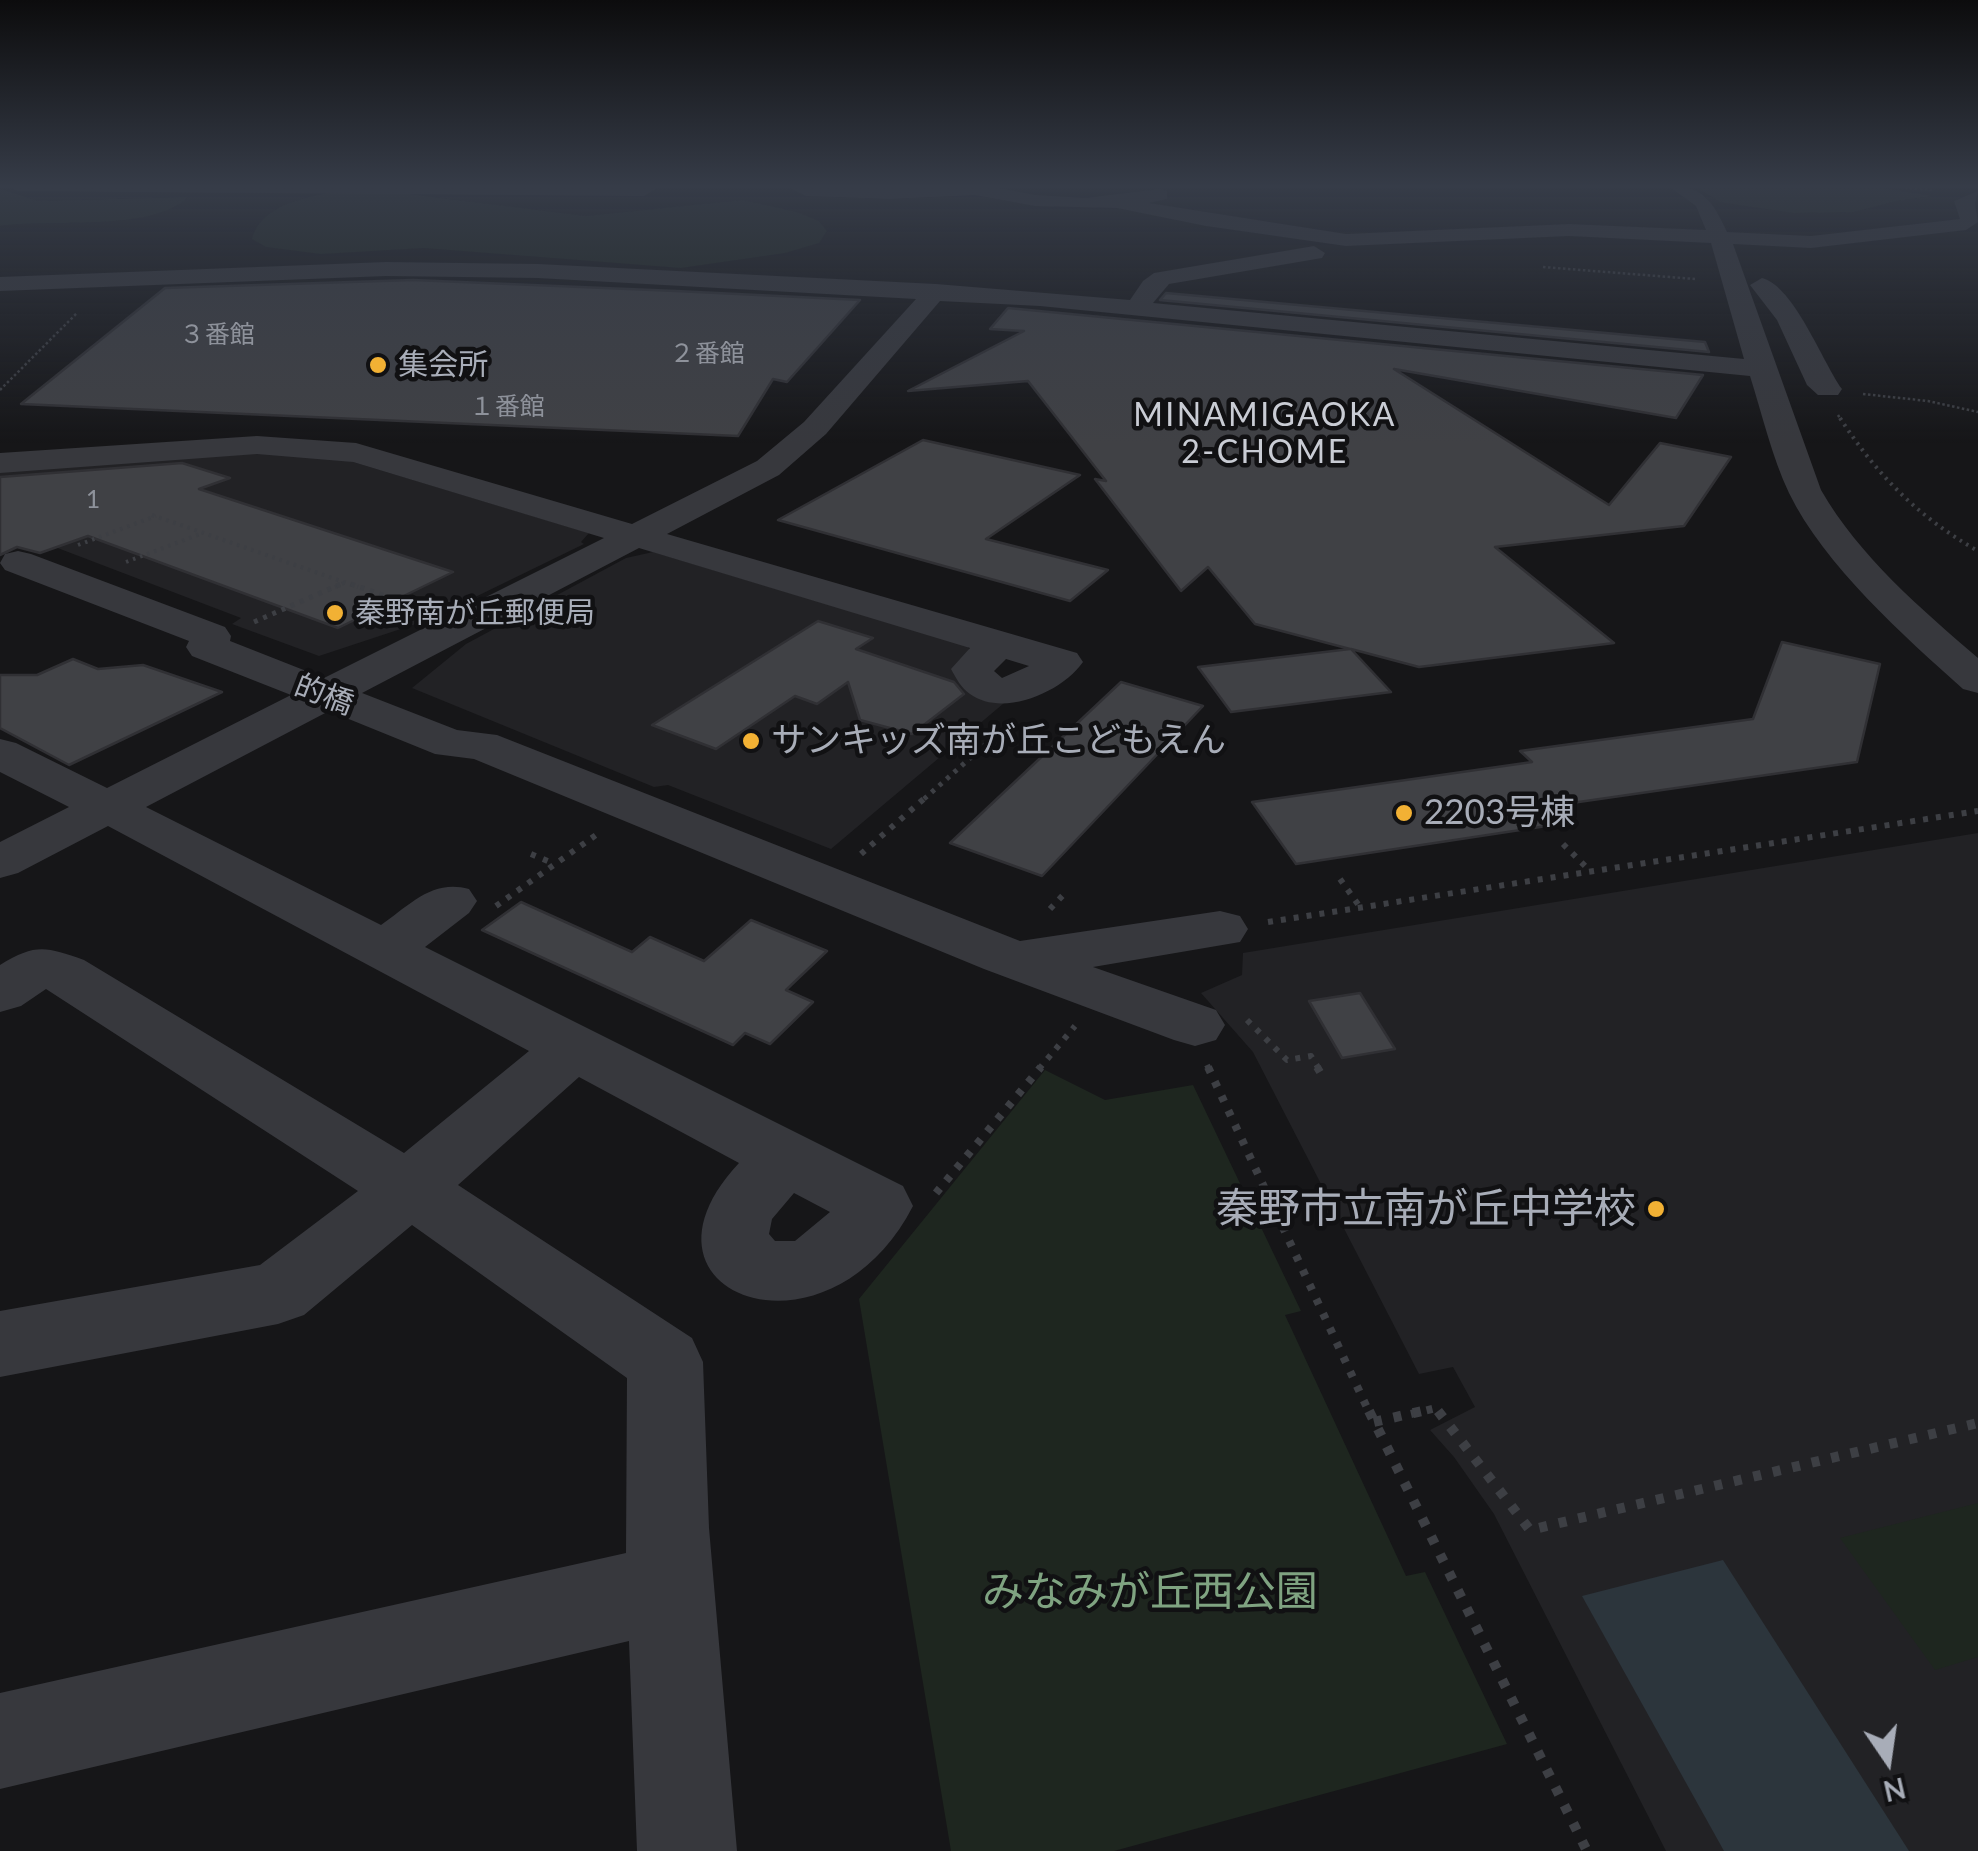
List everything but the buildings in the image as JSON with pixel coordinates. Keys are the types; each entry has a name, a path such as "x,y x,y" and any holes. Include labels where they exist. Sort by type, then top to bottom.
{"street":[{"path":"0,284 395,271"},
{"path":"517,271 936,292 1145,296 1244,291"},
{"path":"1145,296 1175,275 1198,271"},
{"path":"1731,271 1760,368 1804,490 1818,517 1870,581 1972,670"},
{"path":"1735,282 1775,282 1821,385 1828,390"},
{"path":"0,862 790,453 936,292"},
{"path":"1145,296 1760,368"},
{"path":"3,457 226,446 316,448 356,454 997,644"},
{"path":"21,563 72,582"},
{"name":"的橋","path":"72,582 211,636 207,647 380,718 451,744 484,736 636,807 1016,961 1222,1025"},
{"path":"0,753 786,1158"},
{"path":"384,950 465,909"},
{"path":"1016,961 1220,929"},
{"path":"18,964 64,974 408,1189 665,1362 671,1588 687,1851"},
{"path":"0,1344 278,1292 408,1189 572,1049"},
{"path":"0,1741 671,1588"}],"path":[{"path":"0,390 84,306"},
{"path":"1978,412 1928,401 1828,390 1856,446 1900,500 1924,520 1978,551"},
{"path":"21,563 154,515 388,597"},
{"path":"72,582 204,533"},
{"path":"250,624 345,582"},
{"path":"826,884 1015,719"},
{"path":"465,909 555,864 636,807"},
{"path":"1220,929 1978,811"},
{"path":"1563,844 1590,871"},
{"path":"531,854 555,864"},
{"path":"1340,879 1360,907"},
{"path":"1222,1025 1287,1060 1310,1056 1320,1072"},
{"path":"928,1202 1045,1062"},
{"path":"1212,1083 1374,1422 1587,1851"},
{"path":"1374,1422 1436,1408 1530,1530 1978,1423"}],"shaded area":[{"path":"239,449 340,458 589,533 581,542 584,544 428,620 319,656 232,624 241,618 0,526 0,468"},
{"name":"サンキッズ南が丘こどもえん","path":"653,552 967,646 1010,698 831,849 668,785 654,787 412,688 466,644 626,558"},
{"name":"秦野市立南が丘中学校","path":"1978,833 1978,1851 1666,1851 1494,1514 1430,1430 1475,1407 1453,1367 1419,1374 1253,1052 1201,993 1242,975 1243,953"},
{"path":"1723,1560 1909,1851 1724,1851 1582,1596"}],"green space":[{"name":"みなみが丘西公園","path":"1045,1070 1105,1100 1193,1085 1301,1311 1285,1315 1406,1576 1425,1572 1507,1744 1114,1851 951,1851 859,1299"},
{"path":"1978,1503 1978,1657 1935,1670 1840,1538"}],"place":[{"name":"集会所","path":"378,365"},
{"name":"秦野南が丘郵便局","path":"335,613"},
{"name":"サンキッズ南が丘こどもえん","path":"751,741"},
{"name":"2203号棟","path":"1404,813"},
{"name":"秦野市立南が丘中学校","path":"1656,1209"}],"district":[{"name":"MINAMIGAOKA 2-CHOME","path":"1265,434"}]}
